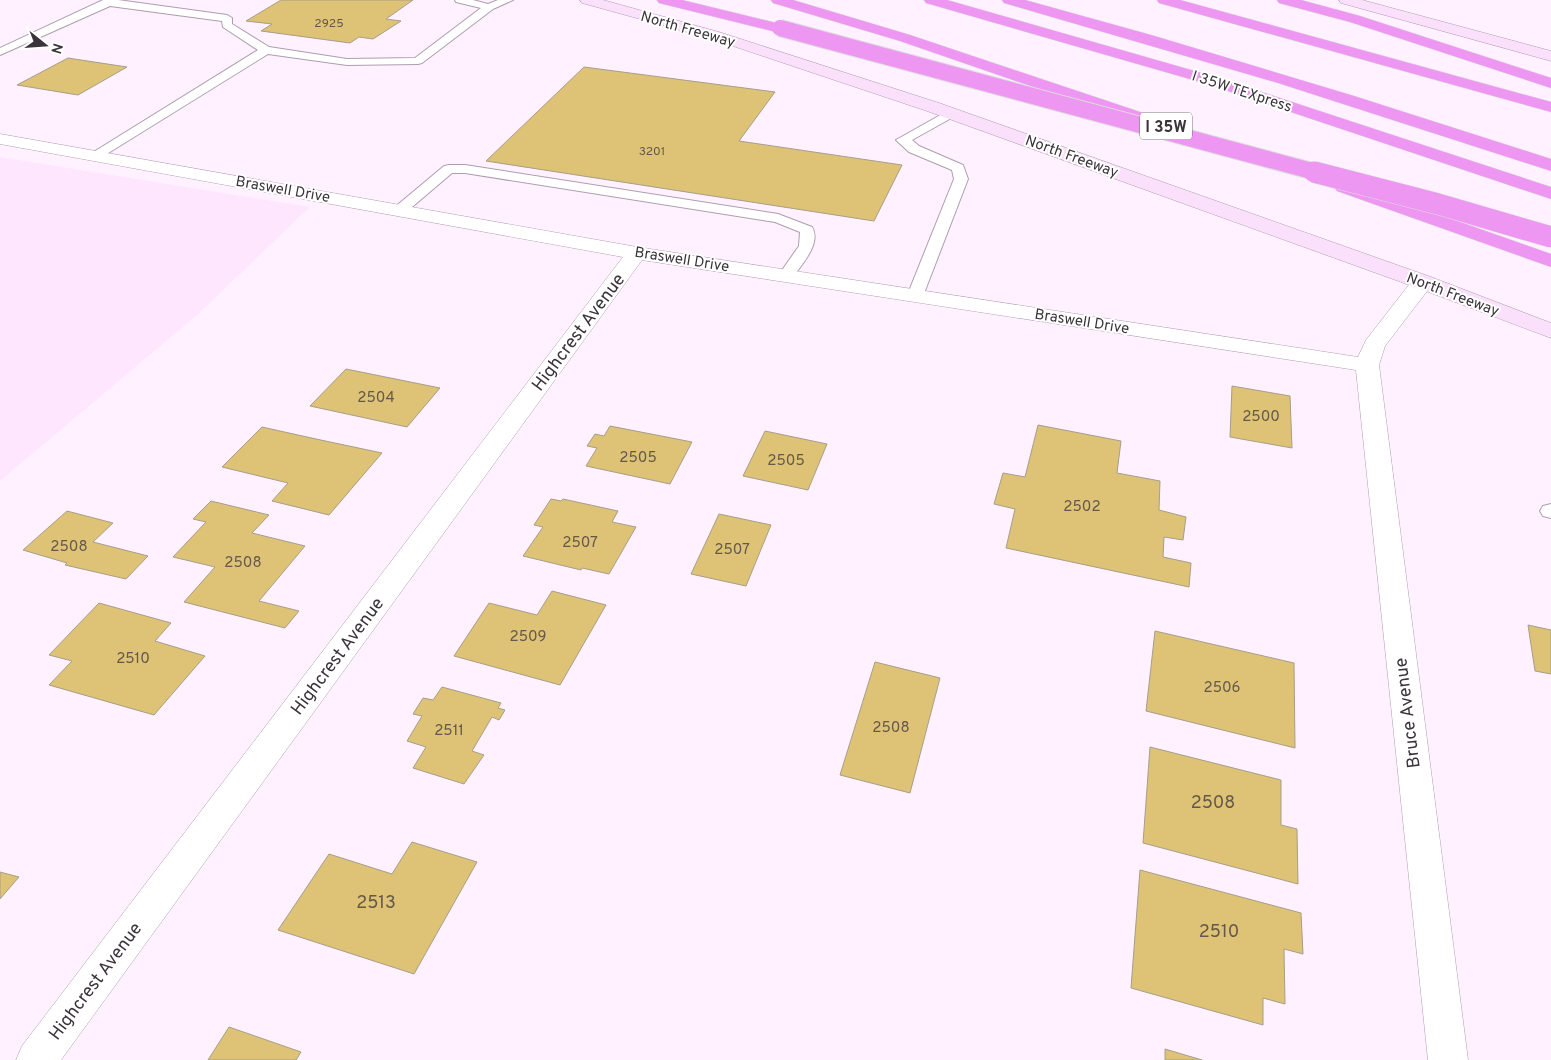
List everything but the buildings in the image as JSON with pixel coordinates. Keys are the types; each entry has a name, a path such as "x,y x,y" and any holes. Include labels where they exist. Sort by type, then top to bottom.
{"highway":[{"path":"664,0 780,28 1225,149 1438,204 1551,237"},
{"name":"I 35W","path":"778,0 915,41 1287,167 1551,261"},
{"name":"I 35W TEXpress","path":"931,0 1213,81 1551,193"},
{"name":"I 35W TEXpress","path":"1009,0 1130,33 1249,69 1551,164"},
{"path":"1164,0 1551,107"},
{"path":"1284,0 1529,74 1551,83"}],"main road":[{"name":"North Freeway","path":"587,0 714,35 951,113 1423,282 1551,331"},
{"path":"1346,0 1551,56"}],"street":[{"name":"Braswell Drive","path":"0,139 637,253 1367,366"},
{"name":"Highcrest Avenue","path":"36,1060 637,253"},
{"path":"1367,366 1374,345 1423,282"},
{"name":"Bruce Avenue","path":"1367,366 1448,1060"}],"lane":[{"path":"460,0 489,7"},
{"path":"0,52 110,1 227,18 226,25 266,50 347,62 418,61 489,7 508,0"},
{"path":"97,156 266,50"},
{"path":"915,296 961,180 958,168 914,149 903,140 951,113"},
{"path":"400,210 449,168 778,218 807,230 806,246 786,276"}],"shaded area":[{"path":"0,157 310,207 196,316 0,481"}]}
